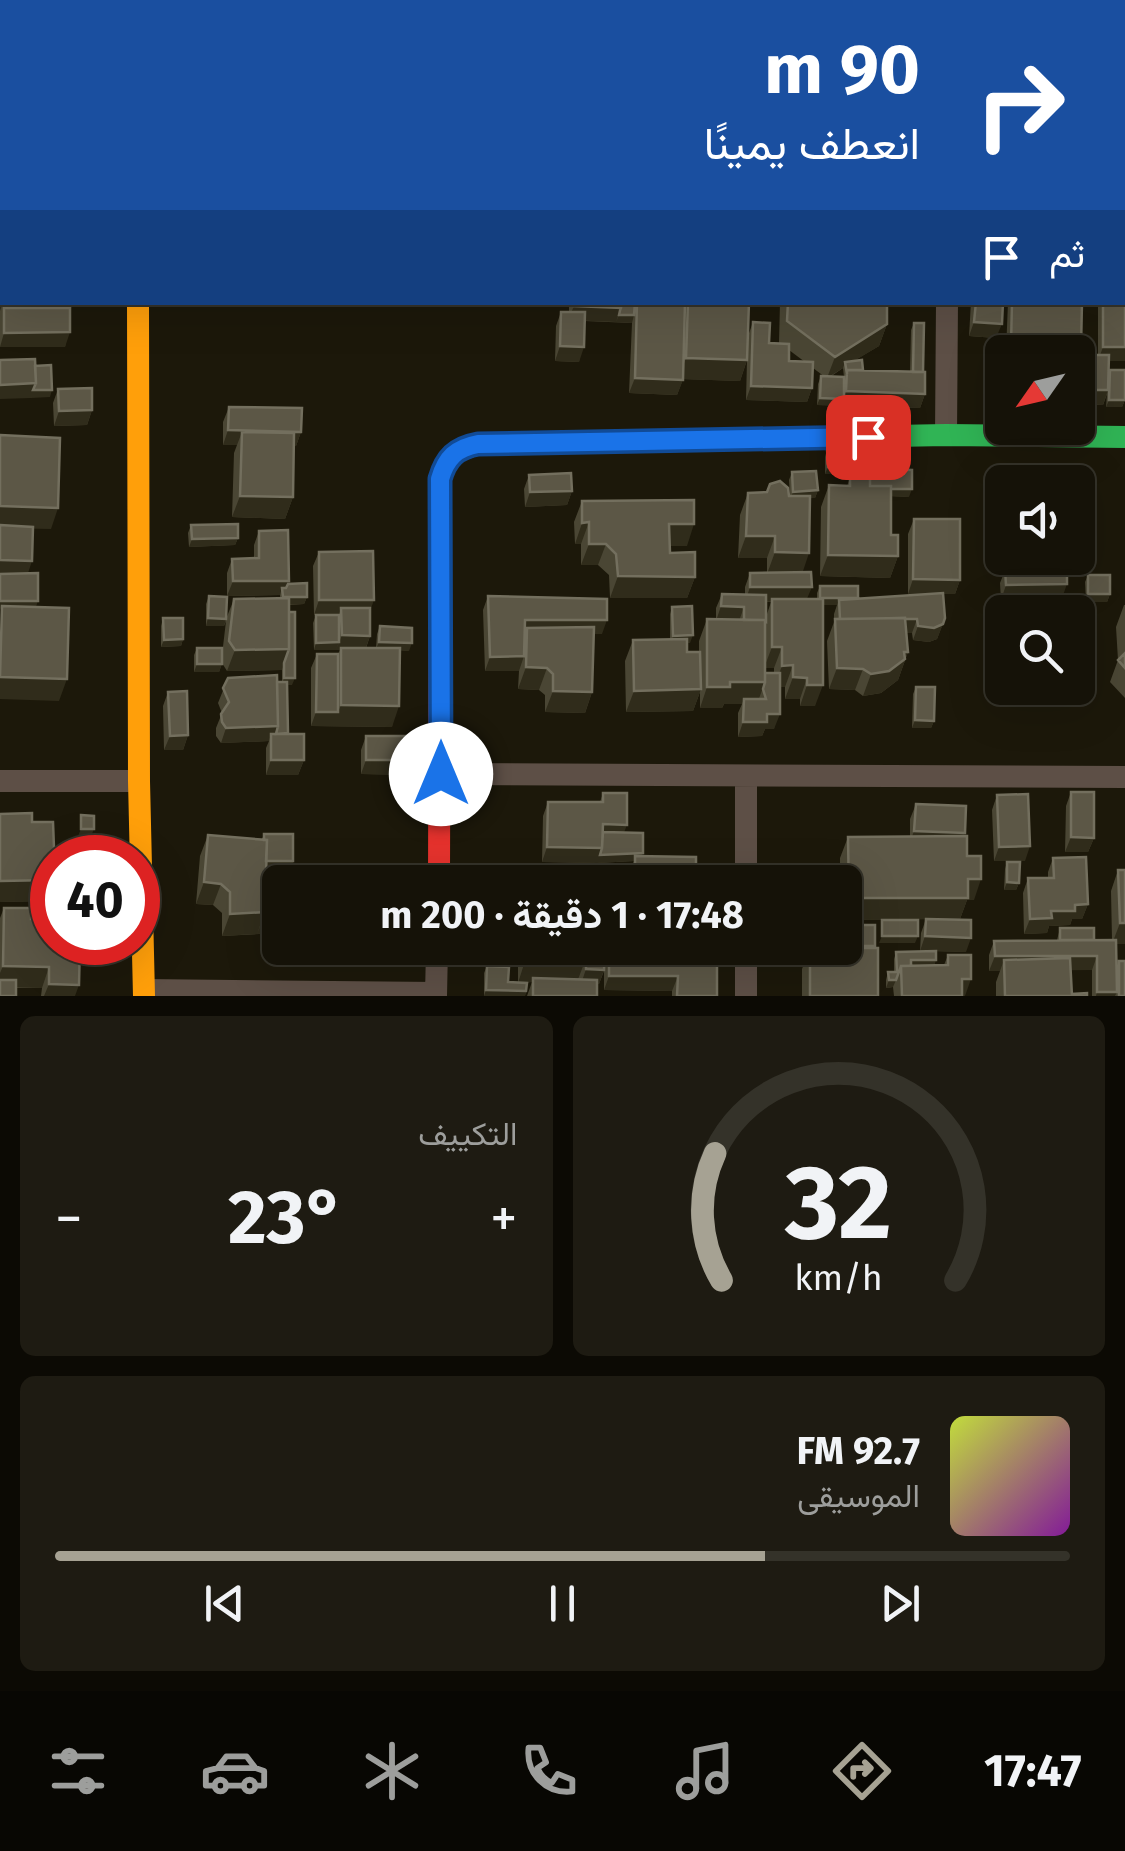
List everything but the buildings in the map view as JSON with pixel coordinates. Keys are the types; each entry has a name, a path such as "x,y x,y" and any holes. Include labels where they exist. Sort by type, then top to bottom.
{"street":[{"path":"138,305 139,781 144,993 436,994 437,965"},
{"path":"946,435 947,305"},
{"path":"438,865 440,479 452,454 478,444 946,435 1125,437"},
{"path":"441,774 1125,777"},
{"path":"746,777 746,865"},
{"path":"0,781 139,781"},
{"path":"746,965 746,996"}],"traffic: fast":[{"path":"445,465 458,451 478,444 946,435 1125,437"}],"traffic: slow":[{"path":"138,305 139,781 144,996"}],"traffic: jam":[{"path":"439,865 440,479 445,465"}],"route":[{"path":"441,774 440,479 452,454 478,444 868,437"}]}
